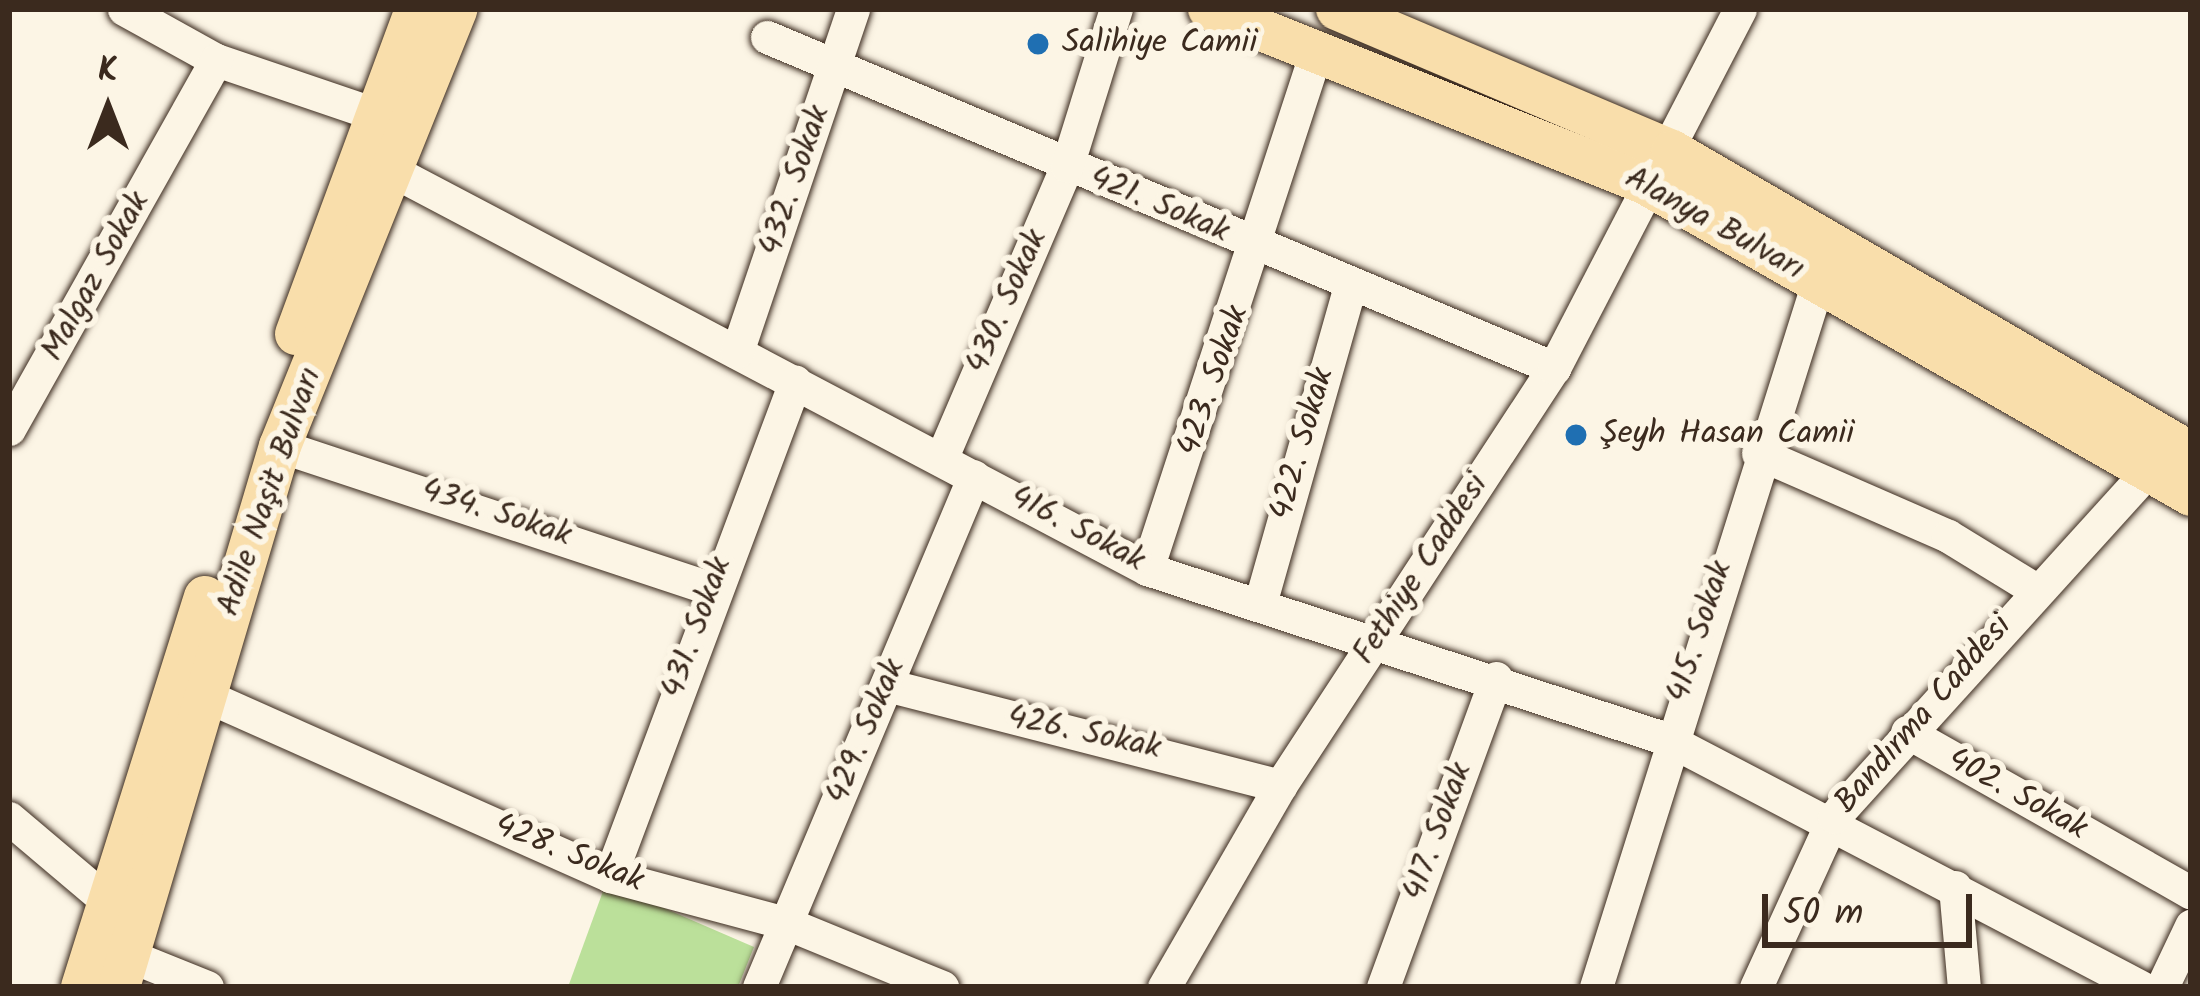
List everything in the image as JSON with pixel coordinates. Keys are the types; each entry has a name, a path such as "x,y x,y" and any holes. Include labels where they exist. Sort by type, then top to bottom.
{"main road":[{"name":"Adile Naşit Bulvarı","path":"125,972 280,446 383,141 416,9"},
{"name":"Adile Naşit Bulvarı","path":"82,987 383,141 457,9"},
{"name":"Alanya Bulvarı","path":"1210,9 1646,184 2142,477 2191,496"},
{"name":"Alanya Bulvarı","path":"1337,9 1672,151 2182,449"}],"street":[{"name":"416. Sokak","path":"124,9 216,60 383,141 736,352 1147,569 1496,678 1667,739 1834,818 2141,987"},
{"name":"432. Sokak","path":"736,352 853,9"},
{"name":"430. Sokak","path":"942,457 1067,166 1116,9"},
{"name":"Fethiye Caddesi","path":"1164,987 1280,786 1554,368 1646,184 1672,151 1740,9"},
{"name":"421. Sokak","path":"767,37 1258,248 1554,368"},
{"name":"423. Sokak","path":"1147,569 1258,248 1316,52"},
{"name":"Malgaz Sokak","path":"9,429 216,60"},
{"name":"415. Sokak","path":"1596,987 1667,739 1818,282"},
{"name":"422. Sokak","path":"1260,604 1349,285"},
{"name":"431. Sokak","path":"610,876 710,587 795,382"},
{"name":"434. Sokak","path":"280,446 710,587"},
{"name":"Bandırma Caddesi","path":"1756,987 1834,818 2033,589 2142,477 2182,449"},
{"path":"1758,453 1948,536 2033,589"},
{"name":"429. Sokak","path":"759,987 974,476"},
{"path":"2142,477 2191,515"},
{"name":"417. Sokak","path":"1383,987 1496,678"},
{"name":"426. Sokak","path":"887,685 1280,786"},
{"name":"428. Sokak","path":"204,695 610,876 786,923 942,987"},
{"name":"402. Sokak","path":"1906,732 2191,893"},
{"path":"9,818 112,905"},
{"path":"1955,887 1964,987"},
{"path":"2162,987 2191,926"},
{"path":"125,972 207,987"}],"green space":[{"path":"606,883 754,947 738,987 568,987"}],"place":[{"name":"Salihiye Camii","path":"1038,44"},
{"name":"Şeyh Hasan Camii","path":"1576,435"}]}
